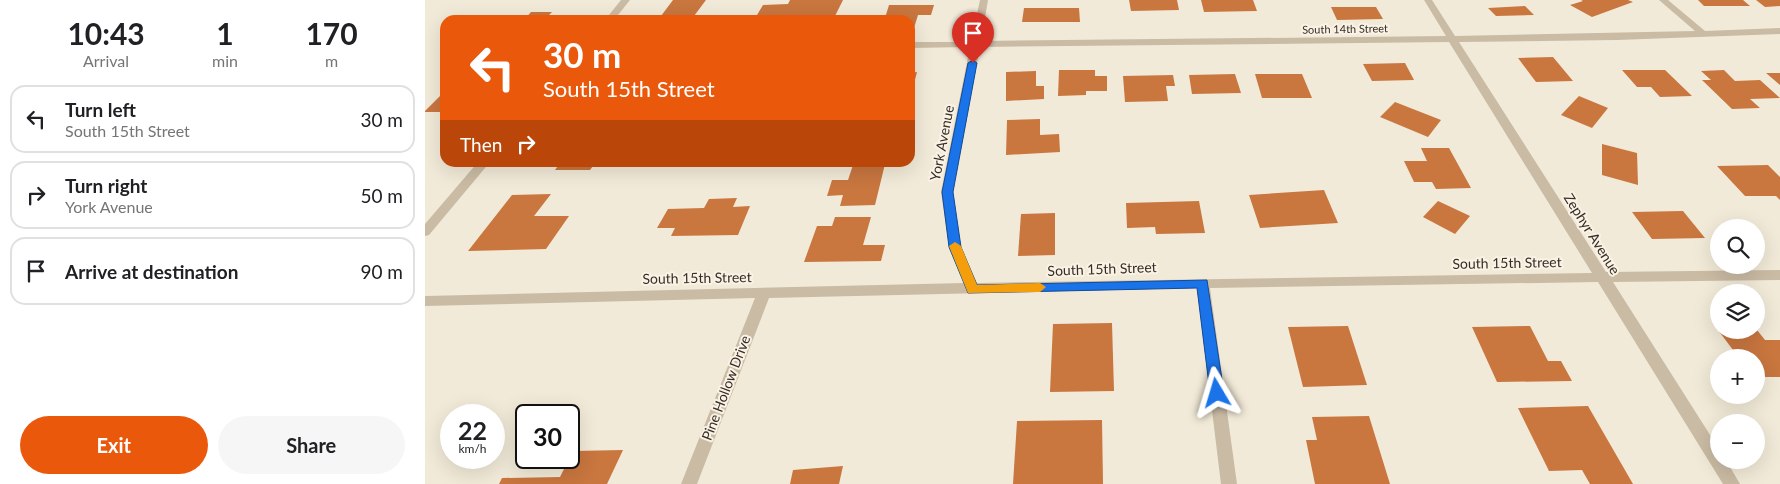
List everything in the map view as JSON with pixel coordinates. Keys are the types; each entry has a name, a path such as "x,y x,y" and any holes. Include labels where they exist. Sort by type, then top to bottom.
{"street":[{"path":"613,15 626,0"},
{"name":"York Avenue","path":"973,289 955,247 947,192 984,0"},
{"name":"Zephyr Avenue","path":"1428,0 1731,484"},
{"path":"1663,0 1703,34"},
{"name":"South 14th Street","path":"915,45 1452,40 1780,31"},
{"path":"425,232 481,167"},
{"name":"South 15th Street","path":"425,301 1203,283 1780,275"},
{"path":"1203,283 1229,484"},
{"name":"Pine Hollow Drive","path":"689,484 764,293"}],"building":[{"path":"673,0 706,0 695,15 662,15"},
{"path":"790,0 843,0 836,15 757,15 763,5 788,4"},
{"path":"1129,0 1177,0 1179,10 1131,11"},
{"path":"1201,0 1253,0 1257,11 1204,12"},
{"path":"1581,0 1628,0 1633,2 1592,17 1570,5 1583,1"},
{"path":"1698,0 1743,0 1750,6 1704,6"},
{"path":"1756,0 1780,0 1780,6 1765,7"},
{"path":"889,5 934,5 931,15 918,15 915,25 915,15 886,15"},
{"path":"1525,6 1534,15 1496,16 1488,8"},
{"path":"1331,7 1376,7 1383,19 1337,20"},
{"path":"1024,8 1079,8 1080,22 1022,22"},
{"path":"531,12 552,12 549,15 528,15"},
{"path":"1553,57 1573,81 1536,82 1518,58"},
{"path":"1405,63 1414,80 1372,81 1363,64"},
{"path":"1059,70 1095,70 1095,76 1107,76 1107,91 1086,91 1086,95 1058,96"},
{"path":"1622,70 1665,70 1692,96 1660,97 1651,87 1637,87"},
{"path":"1724,70 1735,81 1760,80 1780,98 1750,99 1760,108 1732,109 1702,80 1711,80 1701,71"},
{"path":"1036,71 1036,86 1044,86 1044,99 1006,101 1006,72"},
{"path":"1766,73 1780,73 1780,85"},
{"path":"1235,74 1241,93 1192,94 1189,75"},
{"path":"1255,74 1302,74 1312,98 1262,98"},
{"path":"1173,75 1175,86 1166,86 1168,101 1125,102 1123,76"},
{"path":"440,96 440,112 425,111"},
{"path":"1579,96 1608,108 1592,128 1561,115"},
{"path":"1395,102 1441,120 1428,137 1380,117"},
{"path":"1040,119 1040,135 1059,134 1060,152 1006,155 1007,120"},
{"path":"1602,144 1637,153 1638,185 1602,175"},
{"path":"1421,148 1449,148 1471,188 1436,189 1432,182 1414,182 1404,161 1427,161"},
{"path":"1768,165 1780,177 1780,200 1776,196 1745,196 1717,166"},
{"path":"557,167 592,167 590,170 555,170"},
{"path":"852,167 884,167 875,205 840,206 843,195 827,196 832,180 848,180"},
{"path":"1324,190 1338,223 1260,228 1249,195"},
{"path":"551,194 534,216 569,216 546,249 468,251 512,195"},
{"path":"737,198 733,207 750,206 738,235 671,236 675,228 657,228 668,209 704,208 709,199"},
{"path":"1199,201 1205,233 1156,234 1155,227 1127,228 1126,203"},
{"path":"1438,201 1470,216 1455,234 1423,217"},
{"path":"1683,211 1705,238 1652,239 1632,212"},
{"path":"1055,213 1055,255 1018,256 1021,214"},
{"path":"835,217 871,217 863,245 885,245 881,261 804,262 817,226 832,226"},
{"path":"1112,323 1114,391 1050,392 1053,324"},
{"path":"1348,326 1367,385 1303,387 1288,327"},
{"path":"1530,326 1548,361 1561,361 1572,381 1497,382 1472,327"},
{"path":"1725,339 1780,340 1780,377 1765,377 1765,349 1732,349"},
{"path":"1588,406 1633,484 1590,484 1582,470 1549,471 1518,408"},
{"path":"1369,416 1390,484 1315,484 1306,440 1317,440 1312,417"},
{"path":"1102,420 1103,484 1013,484 1017,421"},
{"path":"623,450 607,484 499,484 502,478 560,477 564,469 580,469 580,451"},
{"path":"843,466 839,484 790,484 793,470"}],"slow traffic":[{"path":"955,246 973,289 1040,287"}],"route":[{"path":"973,63 947,192 955,247 973,289 1203,283 1217,393"}]}
